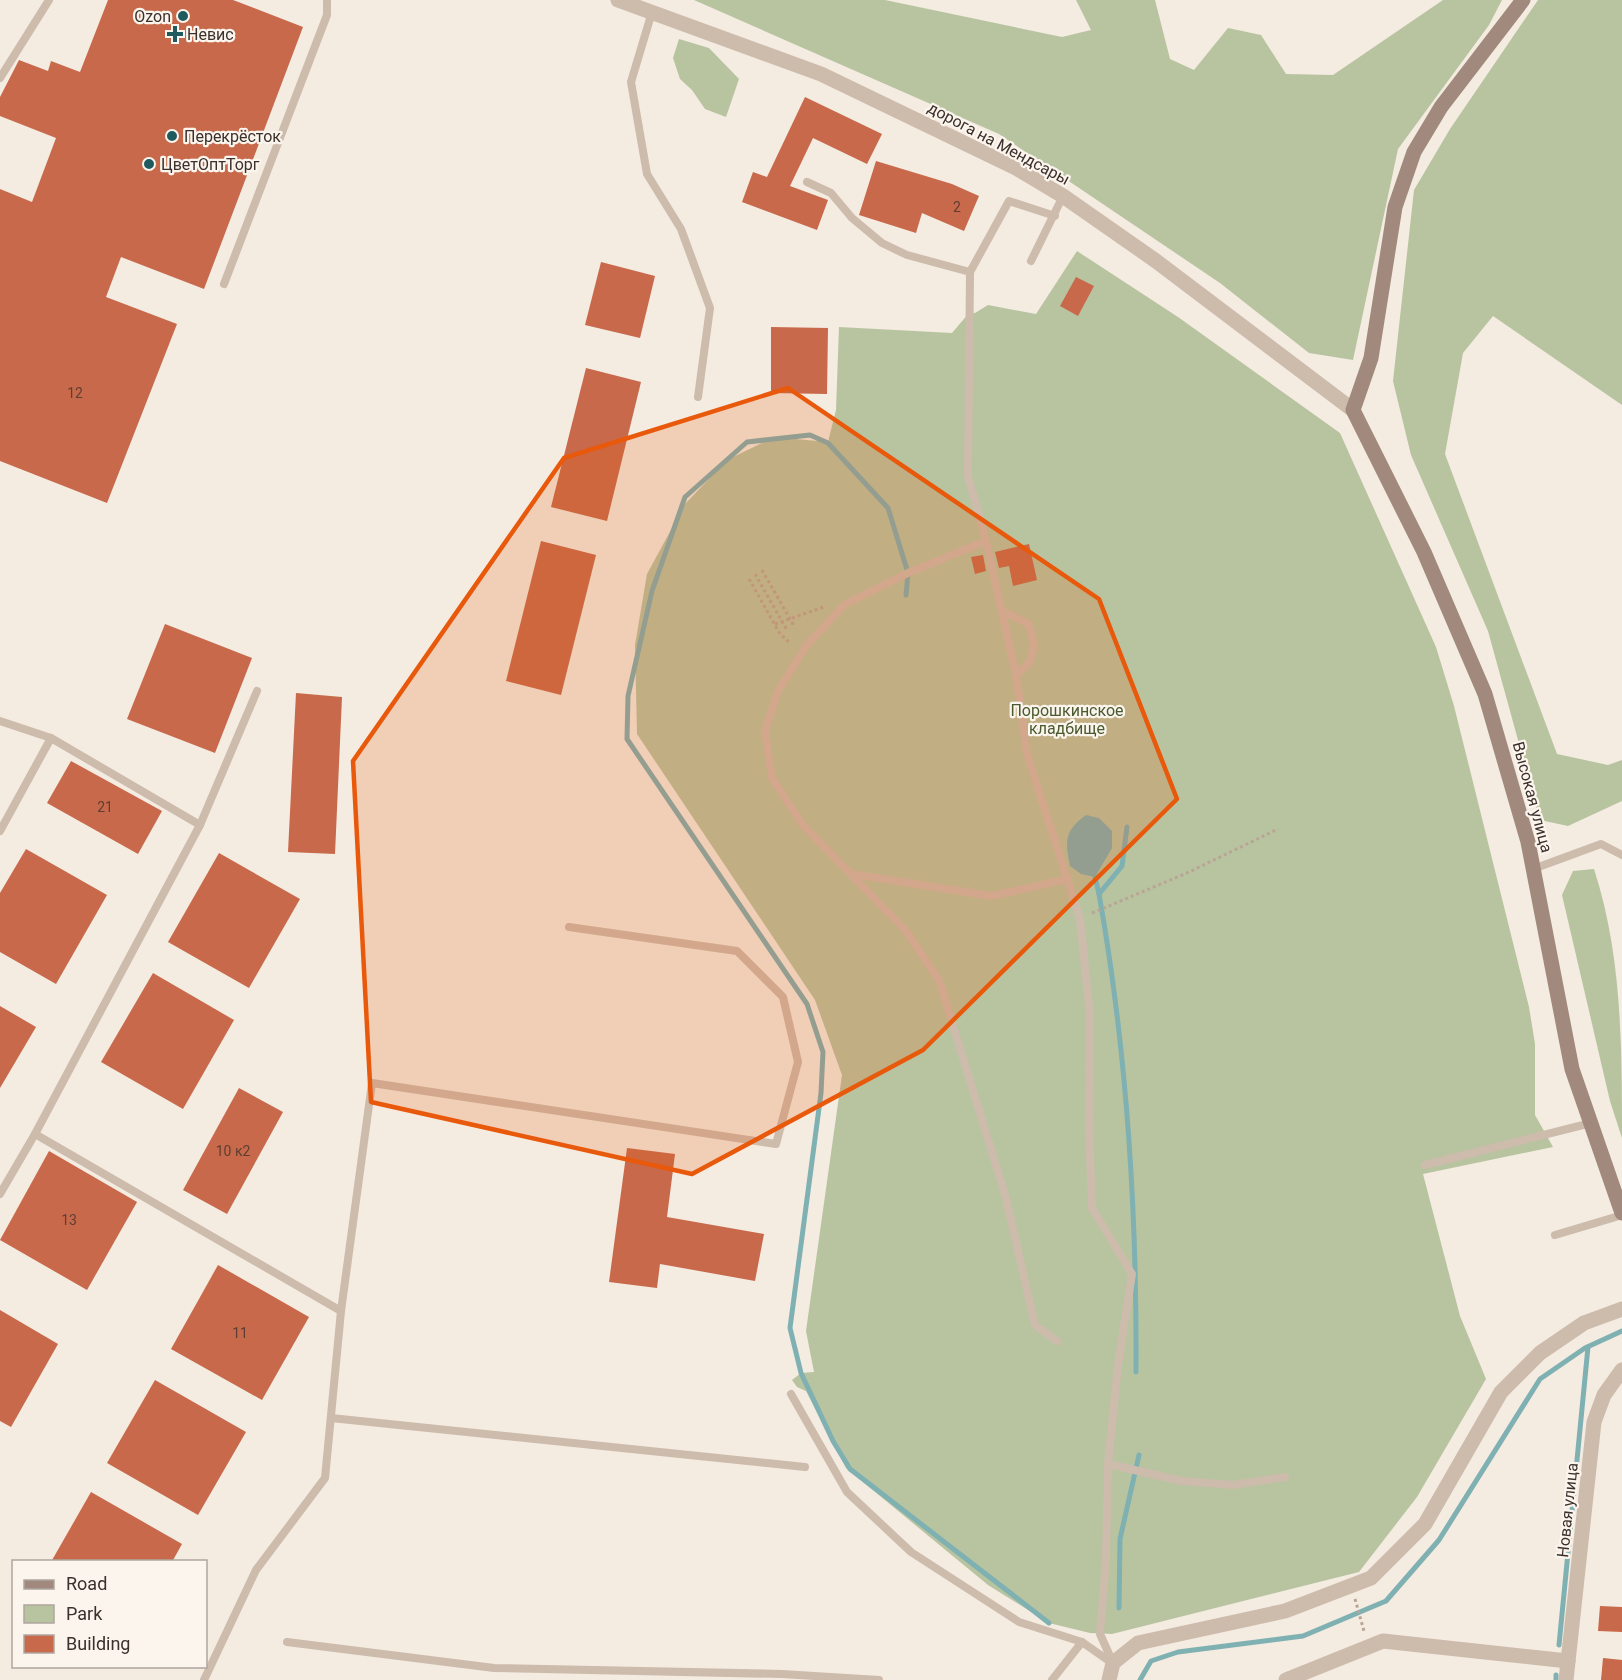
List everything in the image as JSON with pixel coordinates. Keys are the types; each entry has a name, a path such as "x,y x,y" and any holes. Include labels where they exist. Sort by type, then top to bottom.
{"street":[{"name":"дорога на Мендсары","path":"618,0 821,74 1016,168 1063,196 1166,268 1353,410"},
{"path":"1353,410 1371,358 1395,207 1414,152 1441,107 1523,0"},
{"name":"Высокая улица","path":"1353,410 1424,552 1485,694 1533,869 1572,1069 1622,1214"},
{"path":"1109,1680 1113,1663 1138,1643 1285,1611 1371,1578 1425,1524 1501,1392 1540,1353 1584,1323 1622,1310"},
{"name":"Новая улица","path":"1566,1680 1594,1422 1604,1395 1622,1370"},
{"path":"1286,1680 1383,1641 1568,1661"}],"lane":[{"path":"0,78 49,0"},
{"path":"224,284 327,15 327,0"},
{"path":"652,12 631,82 647,174 681,229 710,308 698,397"},
{"path":"807,182 831,193 852,218 882,243 907,255 970,272"},
{"path":"1031,261 1063,196"},
{"path":"1054,216 1009,201 970,272 968,476 986,541 1016,675 1027,754 1080,919 1090,1016 1089,1125 1092,1208 1132,1274 1118,1365 1108,1464 1106,1561 1100,1635 1113,1663"},
{"path":"986,541 908,573 844,605 806,646 778,691 765,732 772,778 801,824 852,873 906,931 939,980 1006,1198 1035,1325 1057,1341"},
{"path":"1002,610 1029,624 1033,632 1030,662 1016,675"},
{"path":"0,1194 35,1134 200,825 257,691"},
{"path":"0,722 51,738 200,825"},
{"path":"0,831 51,738"},
{"path":"1533,869 1601,844 1622,855"},
{"path":"852,873 992,896 1068,879"},
{"path":"204,1680 256,1570 325,1478 341,1311 372,1083 776,1144 798,1062 783,997 737,951 569,927"},
{"path":"1425,1165 1591,1123"},
{"path":"35,1134 341,1311"},
{"path":"1555,1235 1622,1214"},
{"path":"791,1394 847,1492 911,1552 1019,1623 1082,1642 1113,1663"},
{"path":"331,1418 805,1467"},
{"path":"1108,1464 1192,1482 1233,1485 1285,1477"},
{"path":"287,1642 494,1668 782,1674 879,1680"},
{"path":"1052,1680 1082,1642"}],"path":[{"path":"762,570 794,626"},
{"path":"755,574 787,630"},
{"path":"749,579 780,634"},
{"path":"775,624 820,607 844,605"},
{"path":"1080,919 1278,829"},
{"path":"1357,1603 1362,1621"}],"highlighted area":[{"path":"788,388 1099,599 1177,799 923,1050 692,1174 371,1102 353,761 564,458"}],"green space":[{"path":"694,0 885,0 1062,37 1091,30 1076,0 1155,0 1170,59 1194,70 1228,28 1261,35 1286,74 1333,75 1443,0 1502,0 1489,25 1398,149 1353,360 1309,353 1220,283 999,134"},
{"path":"1538,0 1622,0 1622,405 1493,316 1463,353 1445,454 1557,754 1608,765 1622,760 1622,801 1568,826 1540,820 1488,631 1411,455 1393,381 1414,190 1450,129"},
{"path":"679,39 709,48 739,79 726,117 705,109 692,90 680,79 673,58"},
{"name":"Порошкинское кладбище","path":"1077,251 1178,317 1340,433 1436,647 1454,706 1529,1007 1535,1044 1535,1115 1553,1147 1423,1174 1460,1316 1486,1379 1417,1497 1359,1572 1112,1634 1090,1633 1049,1623 988,1585 846,1468 806,1391 797,1387 792,1380 801,1373 814,1372 806,1331 842,1075 815,1000 637,734 635,645 647,574 685,504 727,460 774,437 828,442 836,410 839,327 952,333 969,313 975,313 988,305 1036,314"},
{"path":"1594,869 1610,935 1615,968 1621,1036 1622,1138 1610,1101 1562,895 1573,871"}],"water":[{"path":"1086,815 1099,818 1112,831 1112,848 1095,877 1081,874 1070,866 1068,857 1067,843 1070,832"}],"building":[{"name":"ЦветОптТорг","path":"108,0 233,0 303,27 204,289 121,257 106,297 177,324 107,503 0,461 0,189 32,202 56,138 0,116 0,97 19,60 48,71 51,61 80,72"},
{"path":"805,97 882,134 867,164 813,138 790,186 828,200 817,230 742,202 753,172 767,177"},
{"path":"876,161 952,184 979,196 964,231 922,213 916,233 859,215"},
{"path":"601,262 655,276 640,338 585,325"},
{"path":"1076,277 1094,286 1078,316 1060,306"},
{"path":"771,327 828,328 827,394 771,393"},
{"path":"586,368 641,382 607,521 551,507"},
{"path":"541,541 596,555 561,695 506,681"},
{"path":"1029,544 1037,580 1013,586 1009,566 999,568 995,552"},
{"path":"983,555 986,571 975,574 971,557"},
{"path":"165,624 252,658 215,753 127,719"},
{"path":"296,693 342,697 335,854 288,852"},
{"path":"71,761 162,811 138,854 47,803"},
{"path":"26,849 107,895 56,984 0,952 0,893"},
{"path":"219,853 300,899 249,988 168,942"},
{"path":"153,973 234,1020 183,1109 101,1062"},
{"path":"0,1006 36,1027 0,1088"},
{"path":"239,1088 283,1112 227,1214 183,1190"},
{"path":"627,1148 675,1154 667,1217 764,1234 755,1281 660,1264 657,1288 609,1282"},
{"path":"49,1151 137,1202 87,1290 0,1240"},
{"path":"218,1265 309,1317 262,1400 171,1349"},
{"path":"0,1310 58,1344 11,1427 0,1421"},
{"path":"155,1380 246,1432 198,1515 107,1463"},
{"path":"91,1492 182,1544 173,1560 52,1560"},
{"path":"1600,1606 1622,1607 1622,1632 1598,1631"},
{"path":"1603,1658 1622,1660 1622,1680 1601,1680"}],"waterway":[{"path":"906,595 908,573 888,508 828,443 810,435 747,442 685,497 652,591 628,696 627,739 807,1004 823,1052 821,1093 790,1328 801,1373 833,1441 850,1469 1049,1623"},
{"path":"1127,827 1122,866 1099,894 1117,1013 1128,1132 1135,1252 1136,1372"},
{"path":"1095,877 1099,894"},
{"path":"1140,1680 1151,1661 1178,1652 1303,1636 1386,1601 1439,1540 1540,1379 1585,1348 1622,1331"},
{"path":"1559,1645 1588,1347"},
{"path":"1119,1608 1120,1539 1139,1455"},
{"path":"1556,1675 1556,1680"}],"place":[{"name":"Ozon","path":"183,16"},
{"name":"Невис","path":"175,34"},
{"name":"Перекрёсток","path":"172,136"},
{"name":"ЦветОптТорг","path":"149,164"}]}
